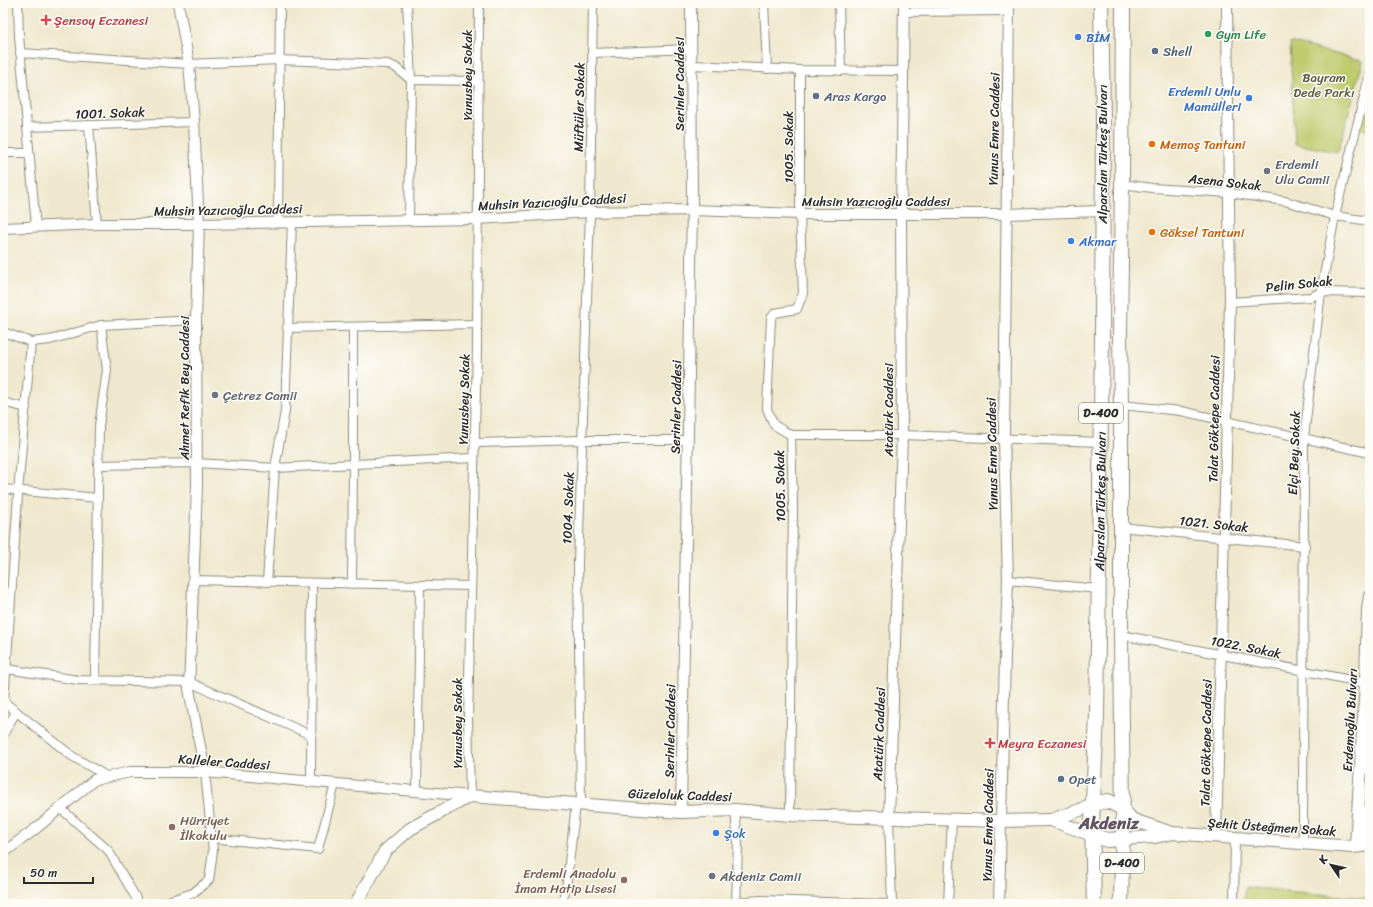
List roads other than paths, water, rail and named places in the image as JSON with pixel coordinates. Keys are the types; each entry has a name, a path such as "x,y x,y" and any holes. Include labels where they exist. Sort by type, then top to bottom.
{"highway":[{"name":"Alparslan Türkeş Bulvarı","path":"1094,904 1092,804 1097,715 1101,442 1103,117 1101,3"},
{"name":"Alparslan Türkeş Bulvarı","path":"1121,904 1120,334 1123,3"},
{"path":"1092,804 1108,801 1122,808"},
{"path":"1092,835 1107,840 1122,839"}],"main road":[{"name":"Erdemoğlu Bulvarı","path":"1364,845 1366,683 1368,610 1370,596"},
{"name":"Güzeloluk Caddesi","path":"470,796 681,812 735,810 790,815 1001,821 1051,820 1080,810 1092,804"},
{"path":"356,904 385,850 410,830 470,796"},
{"name":"Şehit Üsteğmen Sokak","path":"1122,808 1133,820 1172,833 1364,845"},
{"path":"1364,845 1370,808"},
{"name":"Güzeloluk Caddesi","path":"1051,820 1092,835"},
{"name":"Şehit Üsteğmen Sokak","path":"1122,839 1154,837 1172,833"}],"street":[{"path":"18,3 20,53 36,227"},
{"name":"Ahmet Refik Bey Caddesi","path":"178,3 189,64 194,122 199,224 196,320 197,487 189,689 205,772"},
{"path":"278,223 280,3"},
{"path":"407,3 411,80 409,220"},
{"name":"Yunusbey Sokak","path":"470,796 468,718 477,324 479,3"},
{"name":"Müftüler Sokak","path":"590,212 593,3"},
{"name":"Serinler Caddesi","path":"681,812 692,210 691,3"},
{"path":"764,3 767,69"},
{"path":"839,3 841,71"},
{"name":"Talat Göktepe Caddesi","path":"1216,836 1230,302 1227,3"},
{"path":"904,7 1009,7"},
{"name":"Atatürk Caddesi","path":"889,818 902,435 901,214 904,7"},
{"name":"Yunus Emre Caddesi","path":"999,904 1004,655 1008,580 1004,439 1009,7"},
{"path":"592,53 691,49"},
{"path":"20,53 189,64 279,60 387,64 395,67 411,80 478,81"},
{"path":"692,66 841,71 902,71"},
{"name":"1005. Sokak","path":"790,815 793,508 791,435 774,425 767,410 767,402 771,318 774,313 797,309 802,293 800,214 800,70"},
{"name":"Elçi Bey Sokak","path":"1303,842 1305,671 1304,438 1321,292 1335,216 1370,72"},
{"name":"1001. Sokak","path":"27,127 194,122"},
{"path":"89,125 97,224"},
{"path":"3,153 30,153"},
{"name":"Asena Sokak","path":"1122,184 1152,188 1229,193 1284,201 1335,216 1370,221"},
{"name":"Muhsin Yazıcıoğlu Caddesi","path":"3,228 97,224 292,223 478,219 590,212 692,210 800,214 1006,214 1102,211"},
{"name":"1004. Sokak","path":"561,904 566,889 578,804 578,564 590,212"},
{"path":"267,582 275,468 285,411 292,223"},
{"name":"Pelin Sokak","path":"1230,302 1311,297 1321,292 1370,292"},
{"path":"3,332 31,342 50,340 102,325 196,320"},
{"path":"287,328 477,324"},
{"path":"95,680 99,426 107,370 102,325"},
{"path":"352,584 353,327"},
{"path":"31,342 18,490 4,702 72,756 108,777"},
{"path":"3,402 26,408"},
{"path":"1121,405 1181,411 1370,453"},
{"path":"791,435 902,435 1101,442"},
{"path":"475,443 582,440 688,440"},
{"path":"98,465 197,463 275,468 474,458"},
{"path":"3,489 98,498"},
{"name":"1021. Sokak","path":"1121,527 1305,546"},
{"path":"193,580 471,586"},
{"path":"1008,580 1098,589"},
{"path":"311,782 312,583"},
{"path":"417,791 420,586"},
{"name":"1022. Sokak","path":"1121,635 1366,683"},
{"path":"6,669 78,680 189,682 311,735"},
{"path":"3,735 16,712"},
{"name":"Kalleler Caddesi","path":"3,853 94,780 130,772 205,772 470,796"},
{"path":"159,904 193,893 209,880 212,851 205,772"},
{"path":"211,838 318,849 335,784"},
{"path":"60,808 108,850 136,898 136,904"},
{"path":"735,810 738,844 736,903 761,900 890,904 889,818"},
{"path":"948,904 952,819"},
{"path":"1234,904 1235,838"}],"place":[{"name":"Şensoy Eczanesi","path":"46,20"},
{"name":"Gym Life","path":"1208,34"},
{"name":"BİM","path":"1078,37"},
{"name":"Shell","path":"1155,51"},
{"name":"Aras Kargo","path":"816,96"},
{"name":"Erdemli Unlu Mamülleri","path":"1249,98"},
{"name":"Memoş Tantuni","path":"1152,144"},
{"name":"Erdemli Ulu Camii","path":"1267,171"},
{"name":"Göksel Tantuni","path":"1152,232"},
{"name":"Akmar","path":"1071,241"},
{"name":"Çetrez Camii","path":"215,395"},
{"name":"Meyra Eczanesi","path":"990,743"},
{"name":"Opet","path":"1061,779"},
{"name":"Hürriyet İlkokulu","path":"172,827"},
{"name":"Şok","path":"716,833"},
{"name":"Akdeniz Camii","path":"712,876"},
{"name":"Erdemli Anadolu İmam Hatip Lisesi","path":"624,880"}],"district":[{"name":"Akdeniz","path":"1109,823"}],"park label":[{"name":"Bayram Dede Parkı","path":"1324,84"}]}
